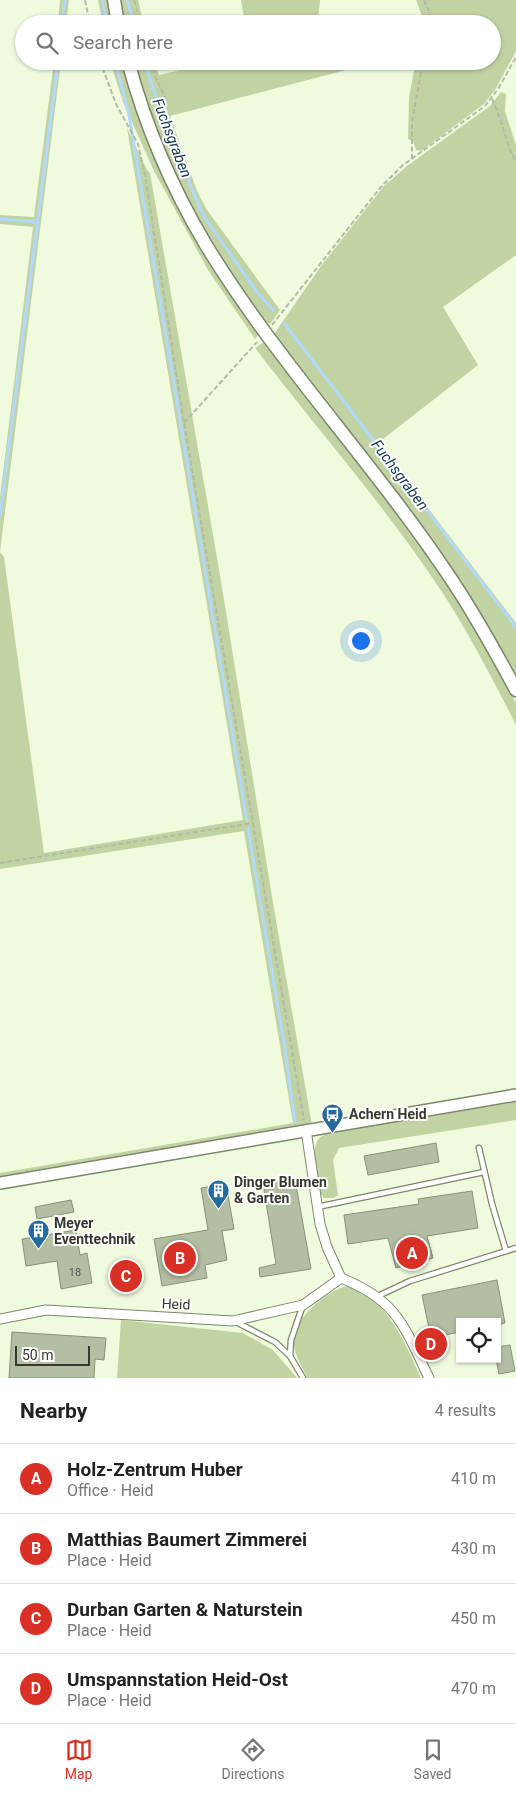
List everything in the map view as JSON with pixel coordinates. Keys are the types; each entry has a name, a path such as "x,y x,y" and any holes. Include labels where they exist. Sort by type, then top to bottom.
{"main road":[{"path":"114,0 116,15"},
{"path":"131,70 150,130 191,219 226,276 266,333 446,571 477,619 516,690"}],"street":[{"path":"0,1184 516,1095"},
{"path":"306,1130 317,1207 327,1247 340,1278 361,1286 378,1296 391,1308 404,1326 429,1378"},
{"name":"Heid","path":"0,1318 46,1310 233,1321 303,1305 340,1278"}],"lane":[{"path":"479,1148 506,1251"},
{"path":"317,1207 484,1172"},
{"path":"378,1296 410,1281 516,1248"},
{"path":"290,1356 290,1340 303,1305"},
{"path":"233,1321 274,1342 290,1356 303,1378"}],"path":[{"path":"85,0 88,15"},
{"path":"134,0 138,15"},
{"path":"424,0 429,15"},
{"path":"184,423 266,333 380,188 412,158 458,127 492,99 516,57"},
{"path":"103,70 116,104 138,144 184,423 306,1130"},
{"path":"153,103 165,96 154,70"},
{"path":"412,158 412,122 421,70"},
{"path":"492,99 498,112 506,143 516,162"},
{"path":"0,863 253,823"}],"green space":[{"path":"60,0 69,0 67,15 59,15"},
{"path":"98,0 107,0 110,15 101,15"},
{"path":"120,0 138,0 142,15 123,15"},
{"path":"241,0 320,0 319,15 244,15"},
{"path":"416,0 516,0 516,51 495,90 484,104 421,151 416,150 413,141 408,139 409,97 414,70 501,70 501,15 422,15"},
{"path":"53,70 60,70 0,552 0,497 33,227 0,224 0,215 34,217"},
{"path":"113,70 124,70 153,154 178,208 259,334 255,339 208,270 154,171 123,102"},
{"path":"136,70 158,70 159,75 181,70 346,70 170,116 197,191 207,210 280,310 271,323 265,324 225,262 188,198 171,165 144,97"},
{"path":"501,92 506,94 505,111 516,145 516,255 443,307 478,365 378,443 516,623 516,679 480,613 274,334 321,266 383,187 407,166 490,106"},
{"path":"127,128 150,173 220,575 274,909 312,1125 0,1178 0,1173 293,1123 244,831 0,869 0,552 4,557 44,853 243,820"},
{"path":"264,342 398,514 445,579 505,680 516,703 516,725 472,641 442,592 398,529 255,348"},
{"path":"516,1102 516,1120 339,1148 333,1160 338,1195 333,1198 324,1198 320,1193 314,1152 315,1145 324,1135 332,1132"},
{"path":"347,1286 373,1300 384,1311 401,1336 421,1378 307,1378 297,1358 294,1345 298,1326 304,1316 320,1300"},
{"path":"121,1320 243,1333 273,1350 297,1378 117,1378"}],"building":[{"path":"436,1143 439,1162 368,1175 364,1156"},
{"path":"295,1179 311,1269 260,1277 259,1268 276,1264 263,1184"},
{"path":"226,1184 234,1229 222,1231 227,1260 205,1265 207,1278 162,1286 154,1239 208,1230 201,1188"},
{"path":"472,1191 478,1228 427,1236 433,1258 396,1268 388,1238 348,1244 344,1215 419,1204 418,1199"},
{"path":"71,1200 74,1212 37,1219 35,1207"},
{"path":"76,1230 80,1255 87,1253 92,1283 61,1289 57,1261 26,1266 22,1239"},
{"path":"130,1260 136,1290 123,1292 117,1263"},
{"path":"497,1280 505,1323 501,1324 501,1318 456,1318 456,1333 431,1338 422,1295"},
{"path":"12,1332 106,1338 104,1360 95,1359 94,1378 9,1378"},
{"path":"510,1345 515,1371 499,1374 497,1363 501,1363 501,1346"}],"waterway":[{"path":"63,15 65,0"},
{"path":"102,0 105,15"},
{"name":"Fuchsgraben","path":"127,0 131,15"},
{"path":"0,516 57,70"},
{"path":"117,70 129,115 247,821"},
{"name":"Fuchsgraben","path":"147,70 166,127 204,217 258,293 274,311"},
{"path":"0,219 37,222"},
{"name":"Fuchsgraben","path":"284,323 516,627"},
{"path":"248,828 284,1043 295,1122"}],"place":[{"name":"Achern Heid","path":"333,1133"},
{"name":"Dinger Blumen & Garten","path":"218,1209"},
{"name":"Meyer Eventtechnik","path":"38,1250"},
{"name":"Holz-Zentrum Huber","path":"412,1253"},
{"name":"Matthias Baumert Zimmerei","path":"180,1258"},
{"name":"Durban Garten & Naturstein","path":"126,1276"},
{"name":"Umspannstation Heid-Ost","path":"431,1344"}]}
